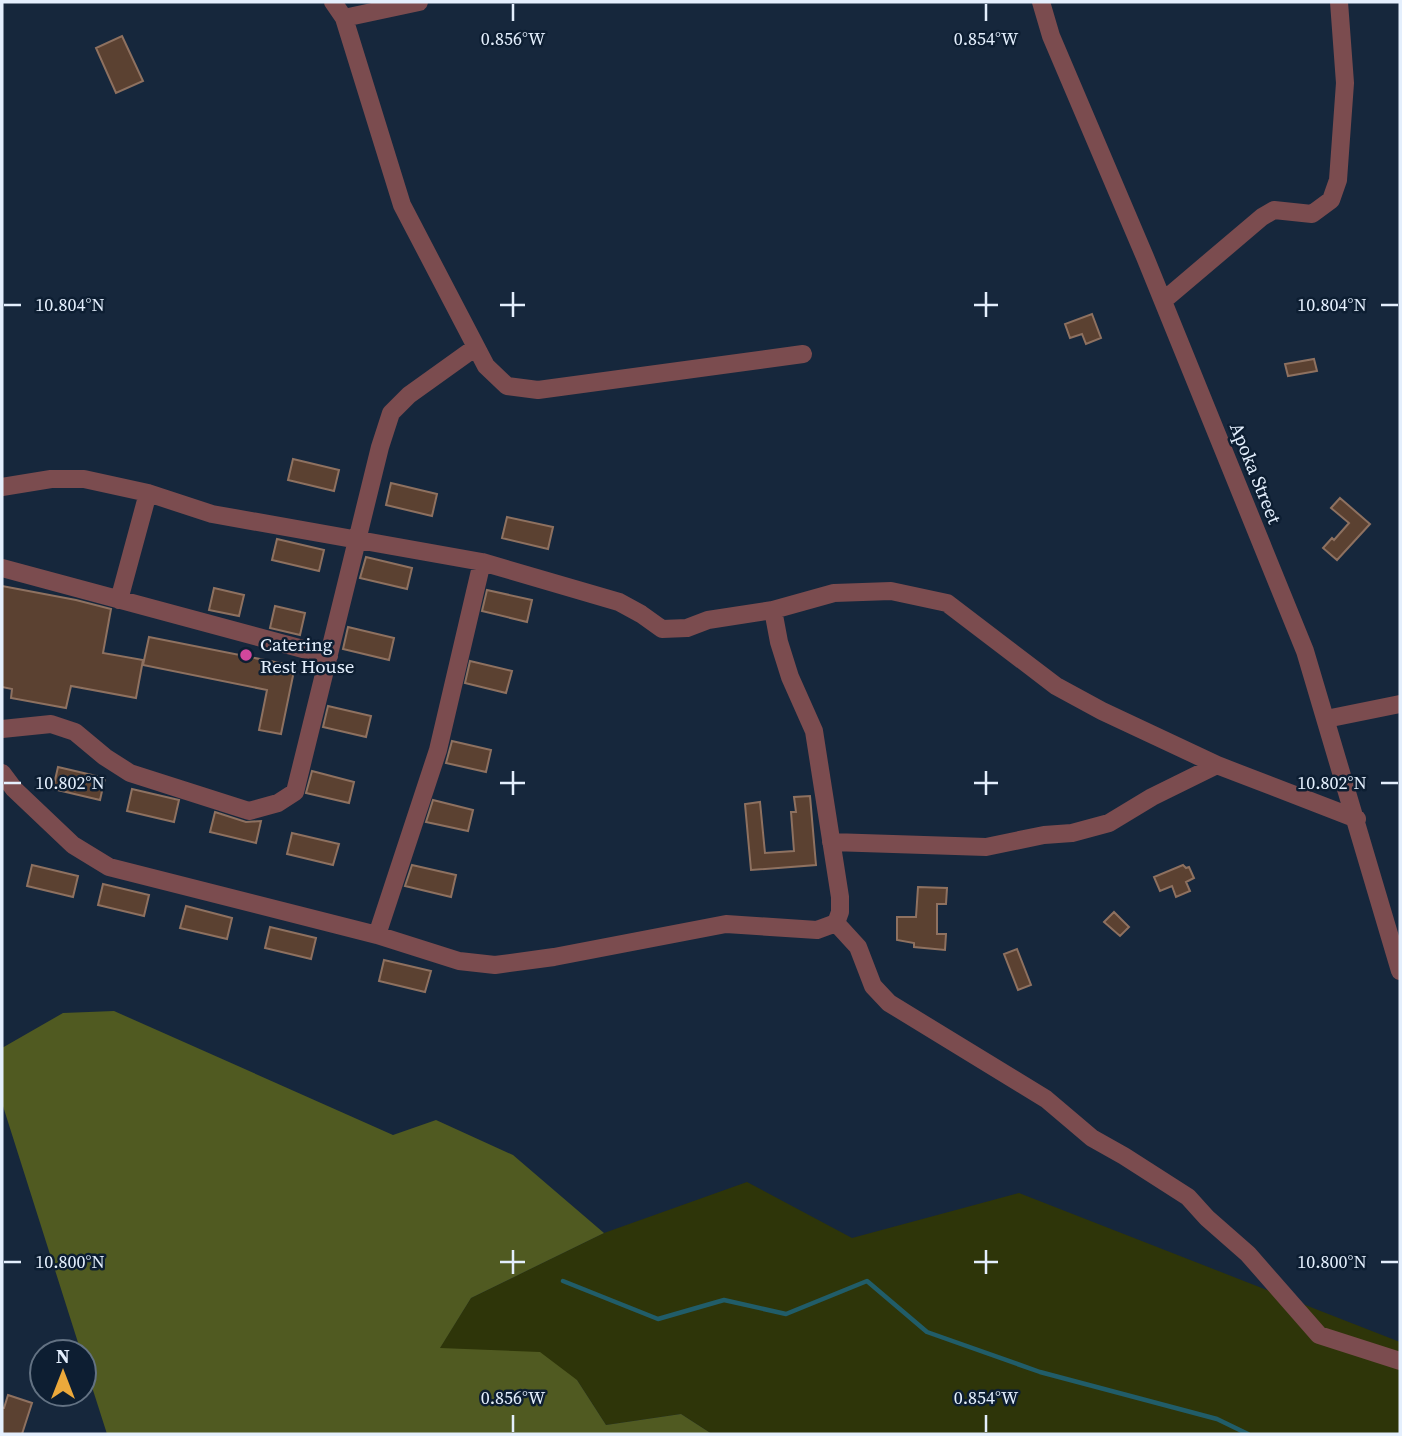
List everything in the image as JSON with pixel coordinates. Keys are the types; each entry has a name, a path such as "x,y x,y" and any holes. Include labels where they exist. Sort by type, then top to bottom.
{"street":[{"path":"333,2 344,18 402,205 486,366 507,386 538,390 803,354"},
{"path":"344,18 419,2"},
{"name":"Apoka Street","path":"1041,2 1051,36 1163,301 1305,651 1400,971"},
{"path":"1163,301 1274,209 1312,214 1331,200 1338,180 1345,83 1339,2"},
{"path":"2,729 51,724 75,732 105,757 130,773 249,811 278,803 295,792 380,447 391,413 409,395 476,347"},
{"path":"2,486 51,479 84,479 148,493 212,514 482,562 618,602 662,629 687,628 708,620 773,610 834,593 891,591 947,603 1056,686 1102,711 1217,765 1357,819"},
{"path":"119,600 148,493"},
{"path":"377,935 438,750 482,562"},
{"path":"2,568 329,656"},
{"path":"2,773 14,789 73,845 109,867 377,935 458,961 495,965 554,957 726,924 817,930 836,923 841,897 814,731 790,677 773,610"},
{"path":"1326,719 1400,704"},
{"path":"831,842 986,847 1072,832 1109,823 1152,797 1217,765"},
{"path":"836,923 858,947 873,986 889,1003 1046,1099 1091,1138 1188,1197 1206,1218 1248,1254 1319,1335 1400,1361"}],"green space":[{"path":"114,1011 393,1135 436,1120 513,1155 604,1233 471,1298 440,1348 540,1352 577,1380 606,1425 681,1414 712,1434 107,1434 98,1406 98,1338 77,1338 2,1103 2,1048 63,1013"},
{"path":"747,1182 852,1238 1019,1193 1400,1342 1400,1434 712,1434 681,1414 606,1425 577,1380 439,1349 471,1298 604,1233"}],"building":[{"path":"122,36 143,81 116,93 96,48"},
{"path":"1092,314 1101,338 1086,344 1082,334 1070,338 1065,324"},
{"path":"1314,359 1317,371 1288,376 1285,364"},
{"path":"293,459 339,470 334,491 288,480"},
{"path":"391,483 437,494 432,516 386,505"},
{"path":"1340,498 1370,524 1337,560 1323,548 1349,523 1331,508"},
{"path":"507,517 553,527 548,549 502,538"},
{"path":"277,539 324,550 319,571 272,560"},
{"path":"366,557 412,568 407,589 360,578"},
{"path":"2,586 111,609 103,653 143,660 136,698 71,686 66,708 11,698 12,689 2,687"},
{"path":"214,588 244,595 239,616 209,610"},
{"path":"487,590 532,600 527,622 482,611"},
{"path":"275,606 305,613 300,635 270,628"},
{"path":"348,627 394,638 389,660 343,649"},
{"path":"149,637 295,666 281,734 259,730 267,690 143,665"},
{"path":"470,661 512,671 506,693 465,683"},
{"path":"328,706 371,716 366,737 323,727"},
{"path":"452,741 491,750 486,772 446,763"},
{"path":"58,767 105,778 100,800 53,789"},
{"path":"312,771 354,782 349,803 306,793"},
{"path":"132,789 179,800 174,822 127,811"},
{"path":"810,796 816,865 751,870 745,804 760,802 765,853 794,851 791,812 796,812 794,797"},
{"path":"433,800 473,810 468,831 426,822"},
{"path":"215,812 246,822 261,821 256,843 210,832"},
{"path":"292,833 339,844 333,865 287,854"},
{"path":"32,865 78,876 73,897 27,886"},
{"path":"412,865 456,875 451,897 405,886"},
{"path":"1183,865 1189,867 1194,878 1186,882 1190,891 1176,897 1172,886 1160,891 1154,877"},
{"path":"103,884 149,895 144,916 98,905"},
{"path":"918,887 947,888 946,904 937,904 937,934 946,934 945,950 914,947 914,943 897,940 897,917 916,917"},
{"path":"186,906 232,918 227,939 180,928"},
{"path":"1114,912 1129,927 1120,936 1104,922"},
{"path":"270,927 316,938 311,959 265,948"},
{"path":"1017,949 1031,985 1018,990 1004,954"},
{"path":"384,960 431,971 425,992 379,981"},
{"path":"8,1395 28,1402 28,1408 30,1408 22,1434 2,1434"}],"waterway":[{"path":"563,1281 658,1319 724,1300 786,1314 867,1281 927,1332 1040,1372 1217,1419 1248,1434"}],"place":[{"name":"Catering Rest House","path":"246,655"}]}
